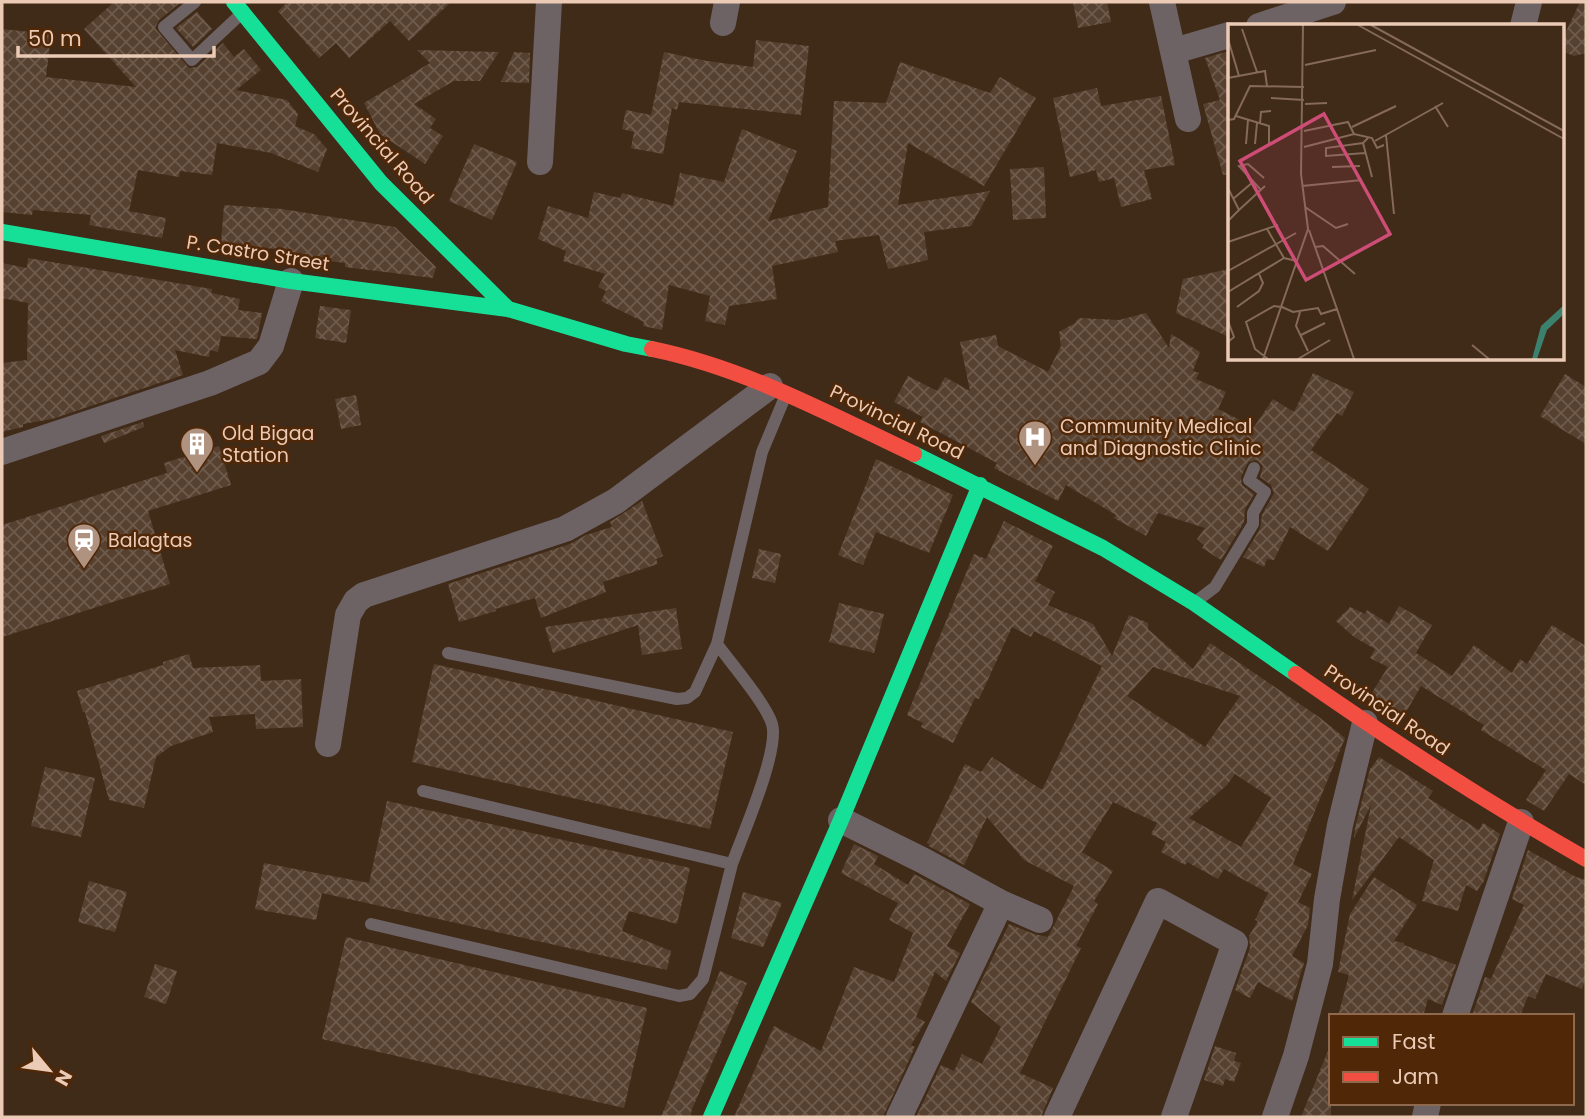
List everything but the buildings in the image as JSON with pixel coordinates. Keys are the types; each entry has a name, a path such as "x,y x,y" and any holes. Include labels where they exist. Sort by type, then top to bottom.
{"main road":[{"name":"Provincial Road","path":"244,5 382,184 508,309 626,344 670,353 778,390 980,485 1103,548 1194,603 1365,723 1521,822 1586,859"},
{"name":"P. Castro Street","path":"2,232 290,281 508,309"},
{"path":"711,1117 841,820 980,485"}],"street":[{"path":"540,162 549,2"},
{"path":"1162,2 1188,118"},
{"path":"1263,24 1291,9 1333,2"},
{"path":"1524,24 1529,2"},
{"path":"1174,51 1228,35"},
{"path":"2,452 210,383 259,362 271,346 290,281"},
{"path":"328,744 348,615 356,601 364,595 574,524 616,501 778,390"},
{"path":"1275,1117 1296,1056 1320,964 1327,899 1340,825 1365,723"},
{"path":"841,820 1040,920"},
{"path":"1456,1014 1521,822"},
{"path":"1057,1117 1158,901 1235,943 1174,1117"},
{"path":"899,1117 1001,902"}],"lane":[{"path":"195,2 164,27 191,60 244,5"},
{"path":"448,653 677,699 687,698 695,692 717,644 778,390"},
{"path":"1194,603 1215,587 1253,524 1253,513 1265,492 1249,480 1254,468"},
{"path":"371,924 678,996 690,994 703,979 732,864 770,756 773,726 764,708 717,644"},
{"path":"423,791 732,864"}],"traffic: fast":[{"path":"234,2 381,183 508,309 626,344 652,349"},
{"path":"2,232 291,281 508,309"},
{"path":"914,454 1103,548 1194,603 1296,674"},
{"path":"711,1117 841,820 980,485"}],"traffic: jam":[{"path":"652,349 686,357 753,380 914,454"},
{"path":"1296,674 1439,770 1586,859"}],"place":[{"name":"Community Medical and Diagnostic Clinic","path":"1035,467"},
{"name":"Old Bigaa Station","path":"197,474"},
{"name":"Balagtas","path":"84,570"}]}
